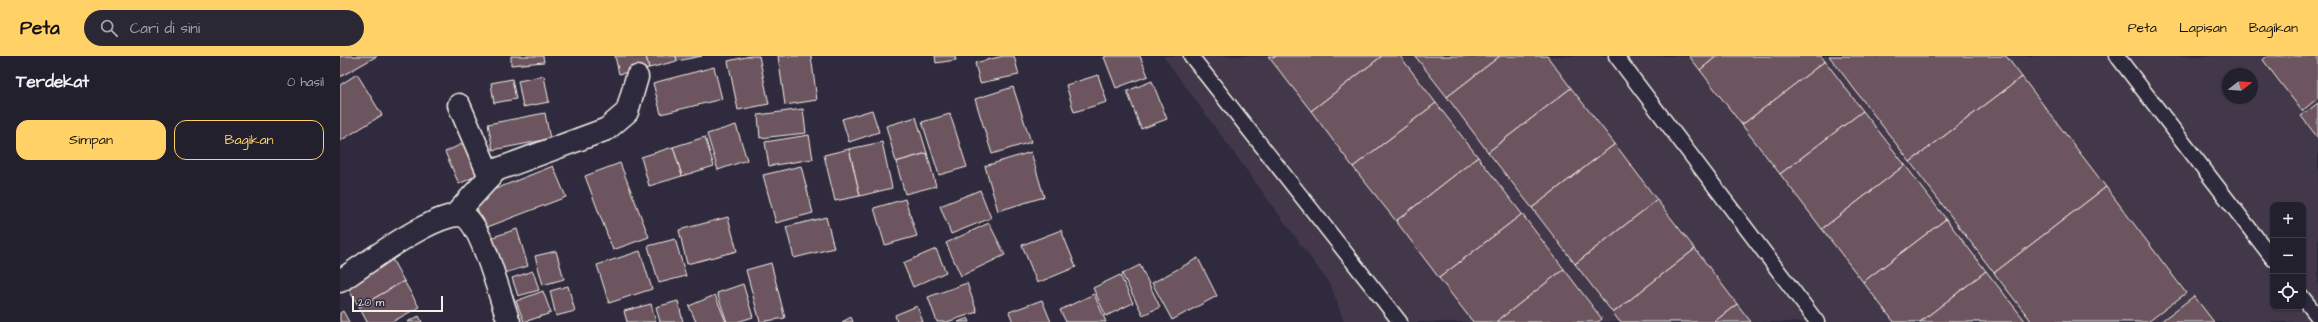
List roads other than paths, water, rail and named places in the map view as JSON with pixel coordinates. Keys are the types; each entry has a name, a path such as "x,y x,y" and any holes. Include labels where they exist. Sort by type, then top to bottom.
{"street":[{"path":"340,281 419,229 439,218 457,213 496,170 607,129 627,112 637,77"},
{"path":"459,105 490,177"},
{"path":"457,213 466,217 476,232 509,322"}],"lane":[{"path":"1191,56 1400,322"},
{"path":"1616,56 1817,322"},
{"path":"2117,56 2270,255"},
{"path":"2306,302 2318,317"}]}
